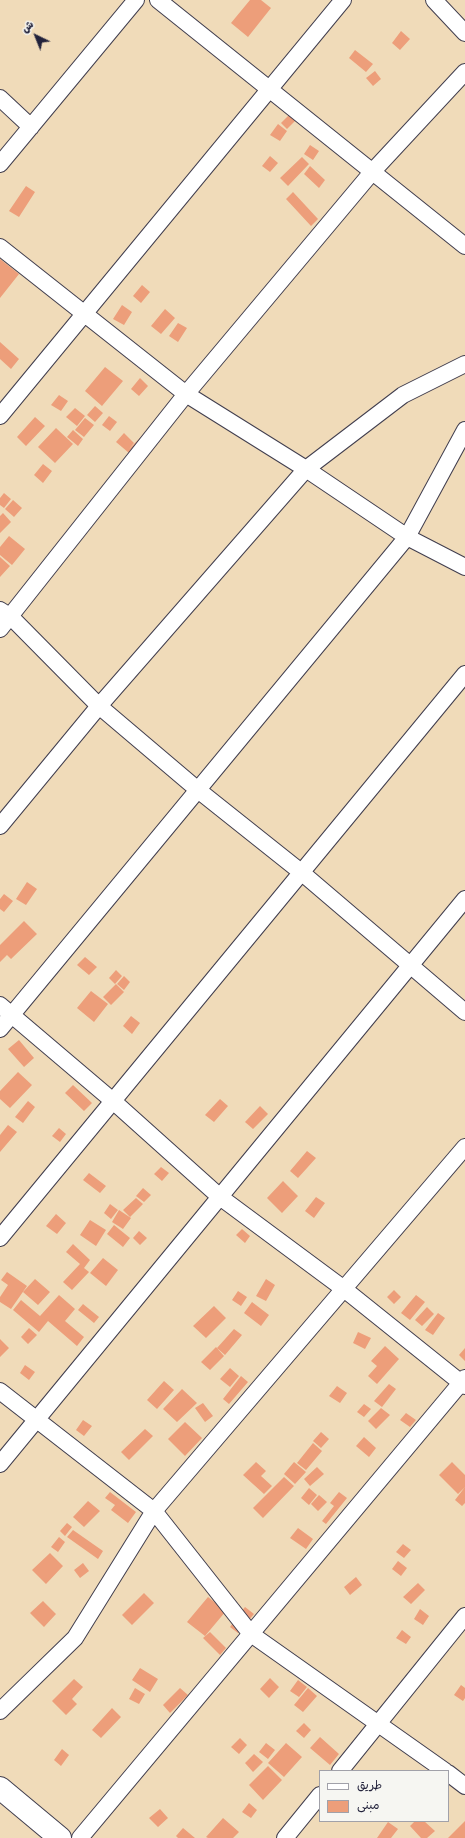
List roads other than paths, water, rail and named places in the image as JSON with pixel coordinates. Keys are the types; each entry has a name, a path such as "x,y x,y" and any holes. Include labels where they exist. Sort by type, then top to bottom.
{"street":[{"path":"0,164 136,0"},
{"path":"158,0 465,246"},
{"path":"0,416 342,0"},
{"path":"434,0 465,33"},
{"path":"0,629 5,613 186,394 373,172 465,72"},
{"path":"0,98 31,127"},
{"path":"0,247 186,394 306,469 407,536 465,566"},
{"path":"0,826 99,706 306,469 403,395 465,364"},
{"path":"0,1029 6,1010 198,790 407,536 465,430"},
{"path":"5,613 99,706 198,790 301,872 465,1012"},
{"path":"0,1238 465,674"},
{"path":"0,1464 465,899"},
{"path":"6,1010 113,1101 220,1197 344,1289 464,1382 80,1838"},
{"path":"0,1711 75,1638 154,1511 465,1147"},
{"path":"0,1391 154,1511 251,1634 444,1770"},
{"path":"341,1770 465,1616"},
{"path":"449,1774 465,1786"},
{"path":"0,1788 60,1838"},
{"path":"285,1838 319,1796"}]}
